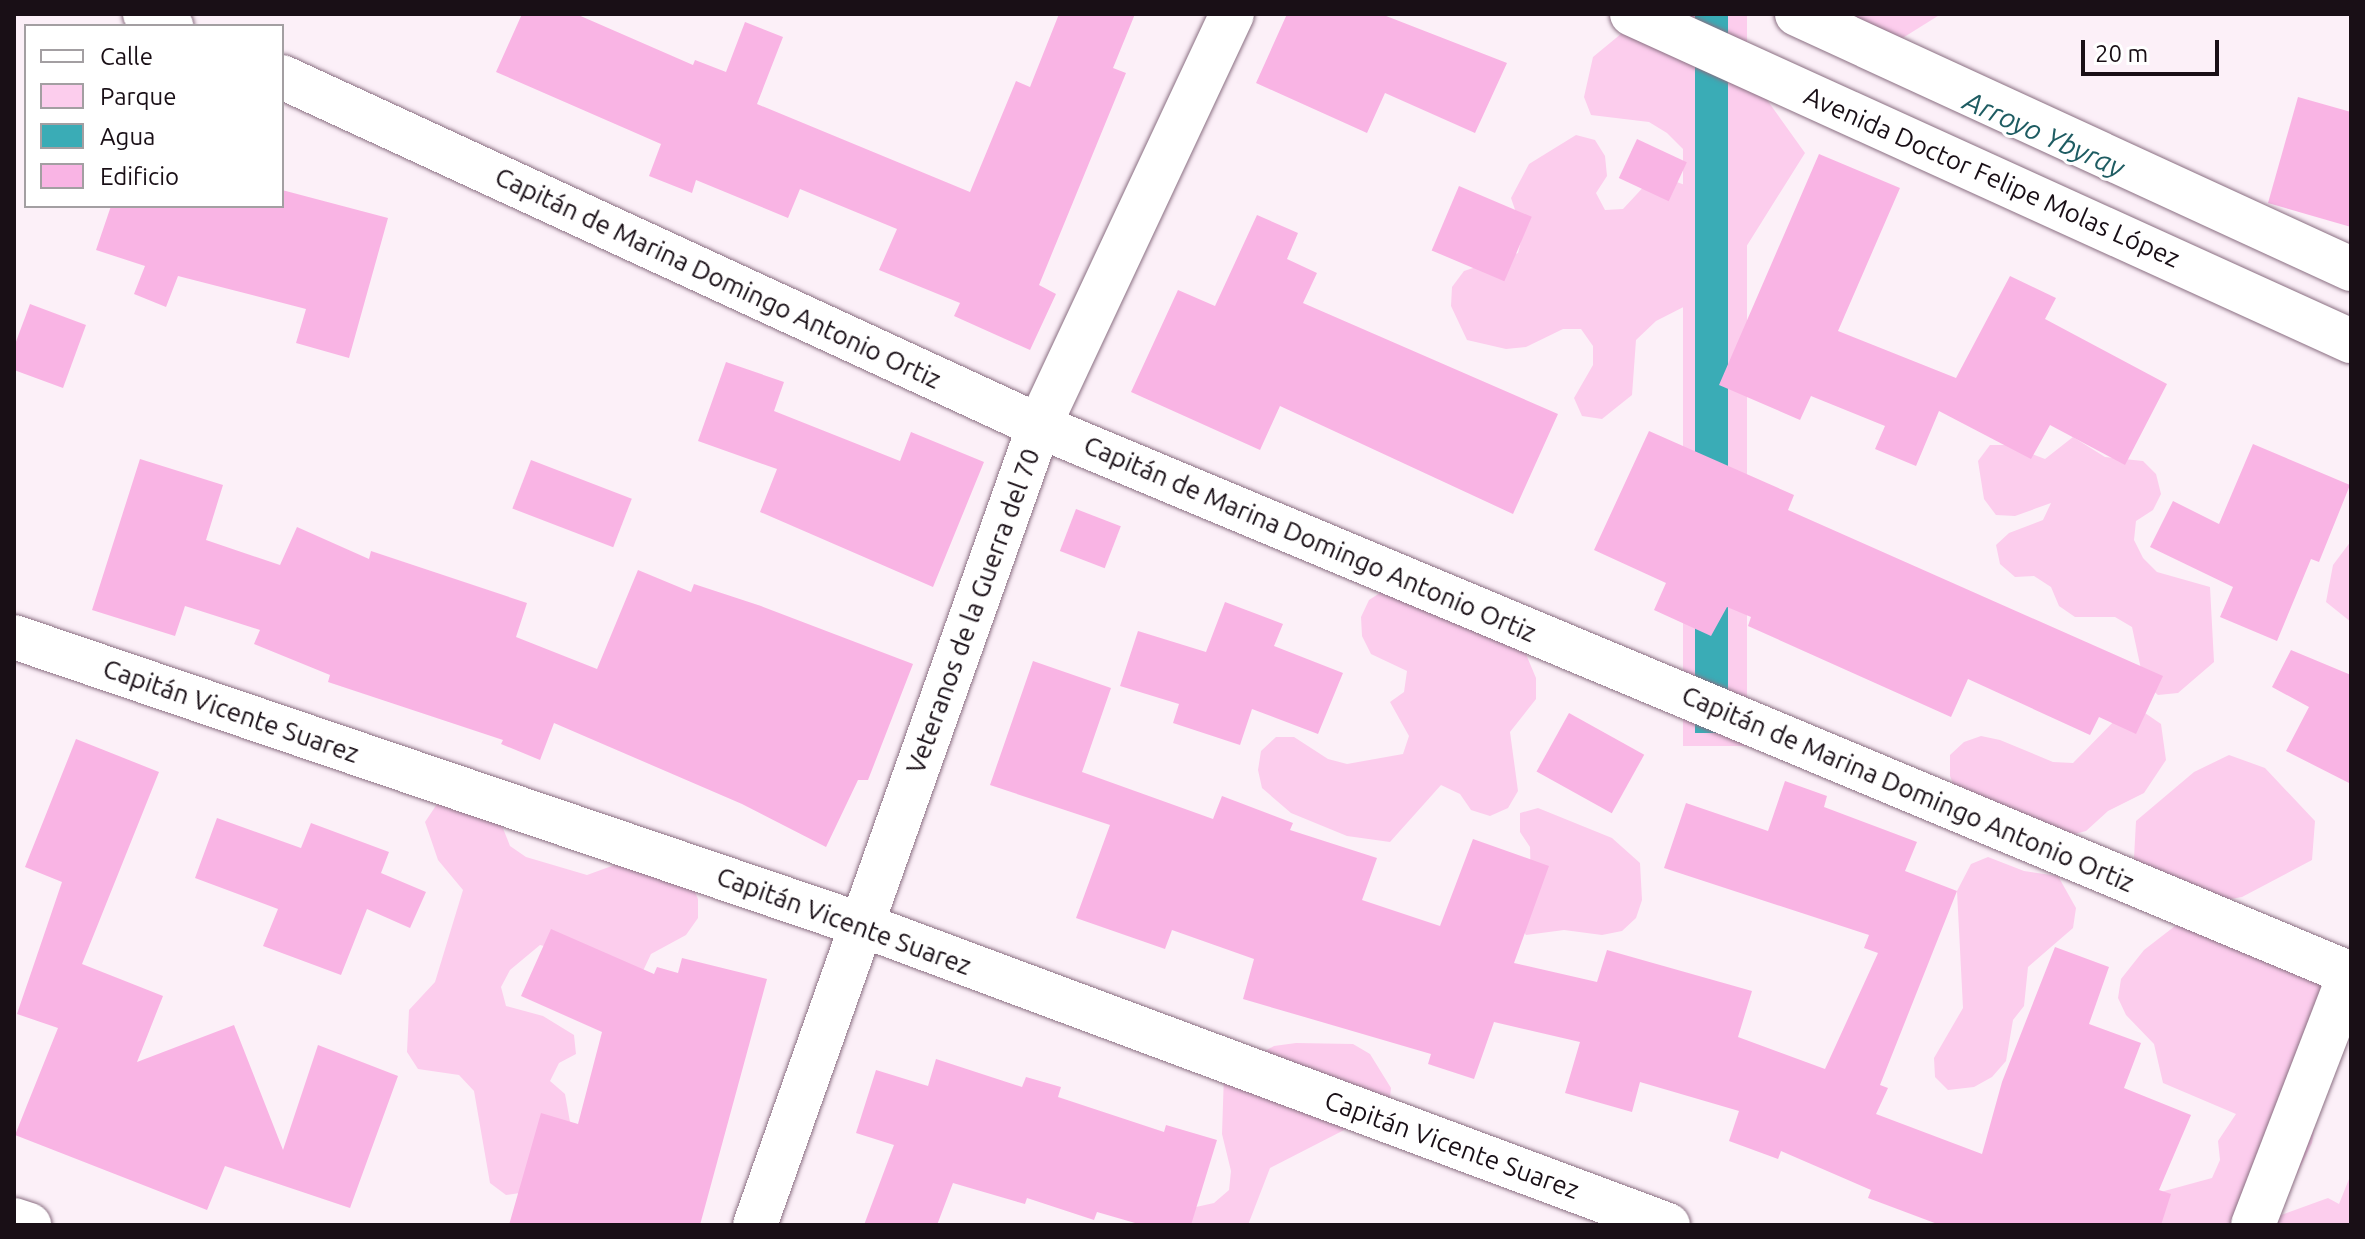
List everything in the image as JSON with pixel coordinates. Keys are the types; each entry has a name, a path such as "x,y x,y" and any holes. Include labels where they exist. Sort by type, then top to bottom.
{"street":[{"path":"145,14 167,24"},
{"name":"Veteranos de la Guerra del 70","path":"755,1225 1039,426 1232,14"},
{"name":"Avenida Doctor Felipe Molas López","path":"1632,14 2351,341"},
{"path":"1797,14 2351,269"},
{"name":"Capitán de Marina Domingo Antonio Ortiz","path":"284,78 1039,426 2351,973"},
{"name":"Capitán Vicente Suarez","path":"14,637 862,925 1668,1225"},
{"path":"2253,1225 2351,973"},
{"path":"14,1220 29,1225"}],"green space":[{"path":"1683,14 1747,14 1747,746 1683,746"},
{"path":"1783,14 1941,14 1893,44"},
{"path":"1639,19 1760,90 1805,153 1726,279 1711,293 1656,321 1636,340 1632,395 1602,419 1582,416 1574,398 1593,365 1593,346 1581,329 1563,329 1526,347 1506,349 1467,340 1451,306 1452,287 1464,271 1518,253 1523,233 1511,198 1529,164 1576,135 1595,140 1605,156 1607,176 1596,193 1605,210 1623,209 1649,181 1666,178 1701,191 1709,175 1667,133 1649,122 1591,115 1584,97 1593,57"},
{"path":"2073,437 2105,457 2143,461 2156,474 2161,494 2153,510 2136,521 2134,540 2143,558 2157,572 2210,587 2214,662 2178,693 2158,695 2144,683 2132,627 2115,617 2075,617 2059,606 2051,587 2034,576 2015,577 2000,564 1996,545 2009,533 2043,520 2051,503 2015,516 1996,515 1984,499 1978,461 1990,445 2009,445 2045,459"},
{"path":"2351,541 2351,622 2326,602 2333,565"},
{"path":"1386,589 1520,640 1536,678 1536,699 1510,732 1518,791 1508,808 1490,816 1471,810 1460,794 1441,785 1390,842 1347,836 1291,813 1262,788 1258,770 1261,751 1276,737 1294,737 1328,759 1347,764 1403,754 1409,736 1390,702 1404,692 1407,671 1371,654 1362,636 1361,617 1369,600"},
{"path":"2125,710 2145,713 2161,724 2166,760 2144,793 2108,811 2086,831 2067,836 1957,794 1950,776 1950,755 1964,742 1981,736 2000,740 2053,762 2073,763"},
{"path":"2229,755 2265,768 2315,821 2312,860 2242,897 2225,900 2310,958 2335,1009 2312,1143 2276,1217 2328,1198 2339,1204 2351,1174 2351,1225 2149,1225 2157,1193 2212,1178 2220,1160 2218,1141 2236,1114 2163,1083 2154,1044 2126,1015 2118,998 2121,979 2144,950 2175,926 2191,925 2149,891 2134,858 2136,821 2194,772"},
{"path":"447,789 495,808 510,846 526,857 587,875 620,863 691,883 698,899 698,918 686,935 651,954 643,971 540,945 510,970 501,987 506,1006 543,1016 574,1035 576,1054 559,1063 550,1081 565,1094 572,1133 527,1192 506,1195 490,1183 474,1091 459,1075 418,1069 407,1052 409,1010 435,982 463,890 438,860 425,822"},
{"path":"1538,808 1612,838 1640,863 1642,900 1636,918 1622,931 1602,935 1564,930 1526,935 1515,920 1531,884 1530,847 1520,832 1520,813"},
{"path":"1988,857 2024,871 2058,876 2076,908 2073,928 2028,967 2024,1006 2013,1020 2006,1061 1992,1077 1974,1087 1948,1090 1935,1077 1934,1058 1963,1008 1957,891 1971,864"},
{"path":"1296,1043 1353,1044 1370,1054 1391,1088 1389,1107 1270,1168 1248,1225 1166,1225 1178,1211 1214,1203 1229,1190 1231,1171 1222,1134 1224,1074 1274,1046"}],"water":[{"path":"1695,14 1728,14 1728,733 1695,733"}],"building":[{"path":"522,14 576,14 693,65 695,60 726,72 745,22 783,37 757,104 970,192 1016,81 1030,87 1059,14 1135,14 1113,68 1126,73 1039,285 1056,294 1030,350 954,316 960,303 879,270 897,229 800,189 788,218 696,180 692,193 649,176 661,144 496,72"},
{"path":"1287,14 1381,14 1507,63 1475,133 1385,93 1367,133 1256,83"},
{"path":"2298,97 2351,112 2351,227 2268,203"},
{"path":"1637,139 1687,162 1669,201 1619,178"},
{"path":"1819,154 1900,188 1838,331 1956,378 2010,276 2056,298 2045,319 2167,384 2125,465 2050,425 2031,459 1939,411 1916,466 1875,449 1885,426 1811,396 1800,420 1719,385"},
{"path":"1459,186 1532,217 1504,281 1432,250"},
{"path":"284,191 388,218 349,358 296,343 306,309 178,276 166,307 134,294 145,266 96,250 110,208 284,208"},
{"path":"1257,215 1298,233 1287,259 1317,273 1303,303 1558,414 1513,514 1280,406 1260,450 1131,392 1178,290 1215,306"},
{"path":"30,304 86,325 63,388 14,370 14,347"},
{"path":"726,362 784,382 774,411 900,461 911,432 984,462 933,587 760,512 777,469 698,441"},
{"path":"1649,431 1794,495 1788,510 2163,676 2136,734 2099,717 2090,735 1968,679 1951,717 1748,626 1751,617 1727,607 1711,636 1654,610 1666,583 1594,550"},
{"path":"2253,444 2350,485 2319,562 2311,559 2277,641 2220,617 2233,587 2150,547 2173,501 2219,524"},
{"path":"140,459 223,485 206,540 280,565 297,527 369,559 371,551 527,603 516,637 597,669 638,570 691,592 694,584 761,606 913,664 868,780 858,780 826,847 742,804 554,723 540,760 501,744 503,740 328,682 330,675 254,644 260,630 185,606 175,636 92,610"},
{"path":"531,460 632,499 613,547 512,509"},
{"path":"1076,509 1121,526 1105,568 1060,551"},
{"path":"1225,602 1283,624 1274,646 1343,673 1318,734 1252,709 1240,745 1173,723 1179,704 1120,686 1138,631 1206,652"},
{"path":"2291,650 2351,675 2351,784 2286,751 2309,707 2272,687"},
{"path":"1033,661 1111,688 1082,772 1213,819 1222,796 1293,823 1290,830 1377,858 1362,900 1440,926 1473,839 1549,866 1514,963 1597,982 1607,950 1752,991 1738,1037 1825,1069 1878,953 1864,948 1869,935 1664,868 1686,803 1768,831 1785,781 1827,796 1824,807 1917,842 1905,871 1957,891 1880,1085 1888,1088 1876,1114 1982,1154 2002,1082 2055,947 2109,967 2089,1024 2141,1043 2124,1088 2191,1115 2159,1190 2171,1194 2161,1225 1940,1225 1868,1198 1871,1190 1781,1151 1778,1159 1729,1141 1739,1111 1640,1082 1632,1112 1565,1093 1580,1042 1494,1022 1474,1079 1428,1064 1431,1054 1243,999 1254,959 1172,930 1165,949 1076,918 1110,825 990,785"},
{"path":"1569,713 1644,755 1612,813 1537,772"},
{"path":"76,739 159,772 82,964 163,996 137,1062 234,1025 283,1150 318,1045 398,1076 350,1208 225,1166 207,1210 15,1135 58,1028 17,1014 62,882 25,867"},
{"path":"217,818 301,848 311,823 389,852 381,873 426,892 410,928 367,909 341,975 263,946 278,909 195,878"},
{"path":"551,929 654,974 657,967 678,973 682,958 767,979 700,1225 509,1225 541,1113 578,1124 602,1032 521,996"},
{"path":"936,1059 1022,1087 1026,1077 1061,1087 1058,1097 1164,1132 1166,1125 1217,1140 1191,1225 1142,1225 1097,1212 1094,1220 1027,1198 1025,1204 953,1183 937,1225 864,1225 894,1145 856,1133 876,1070 928,1086"}],"water label":[{"name":"Arroyo Ybyray","path":"2044,134"}]}
